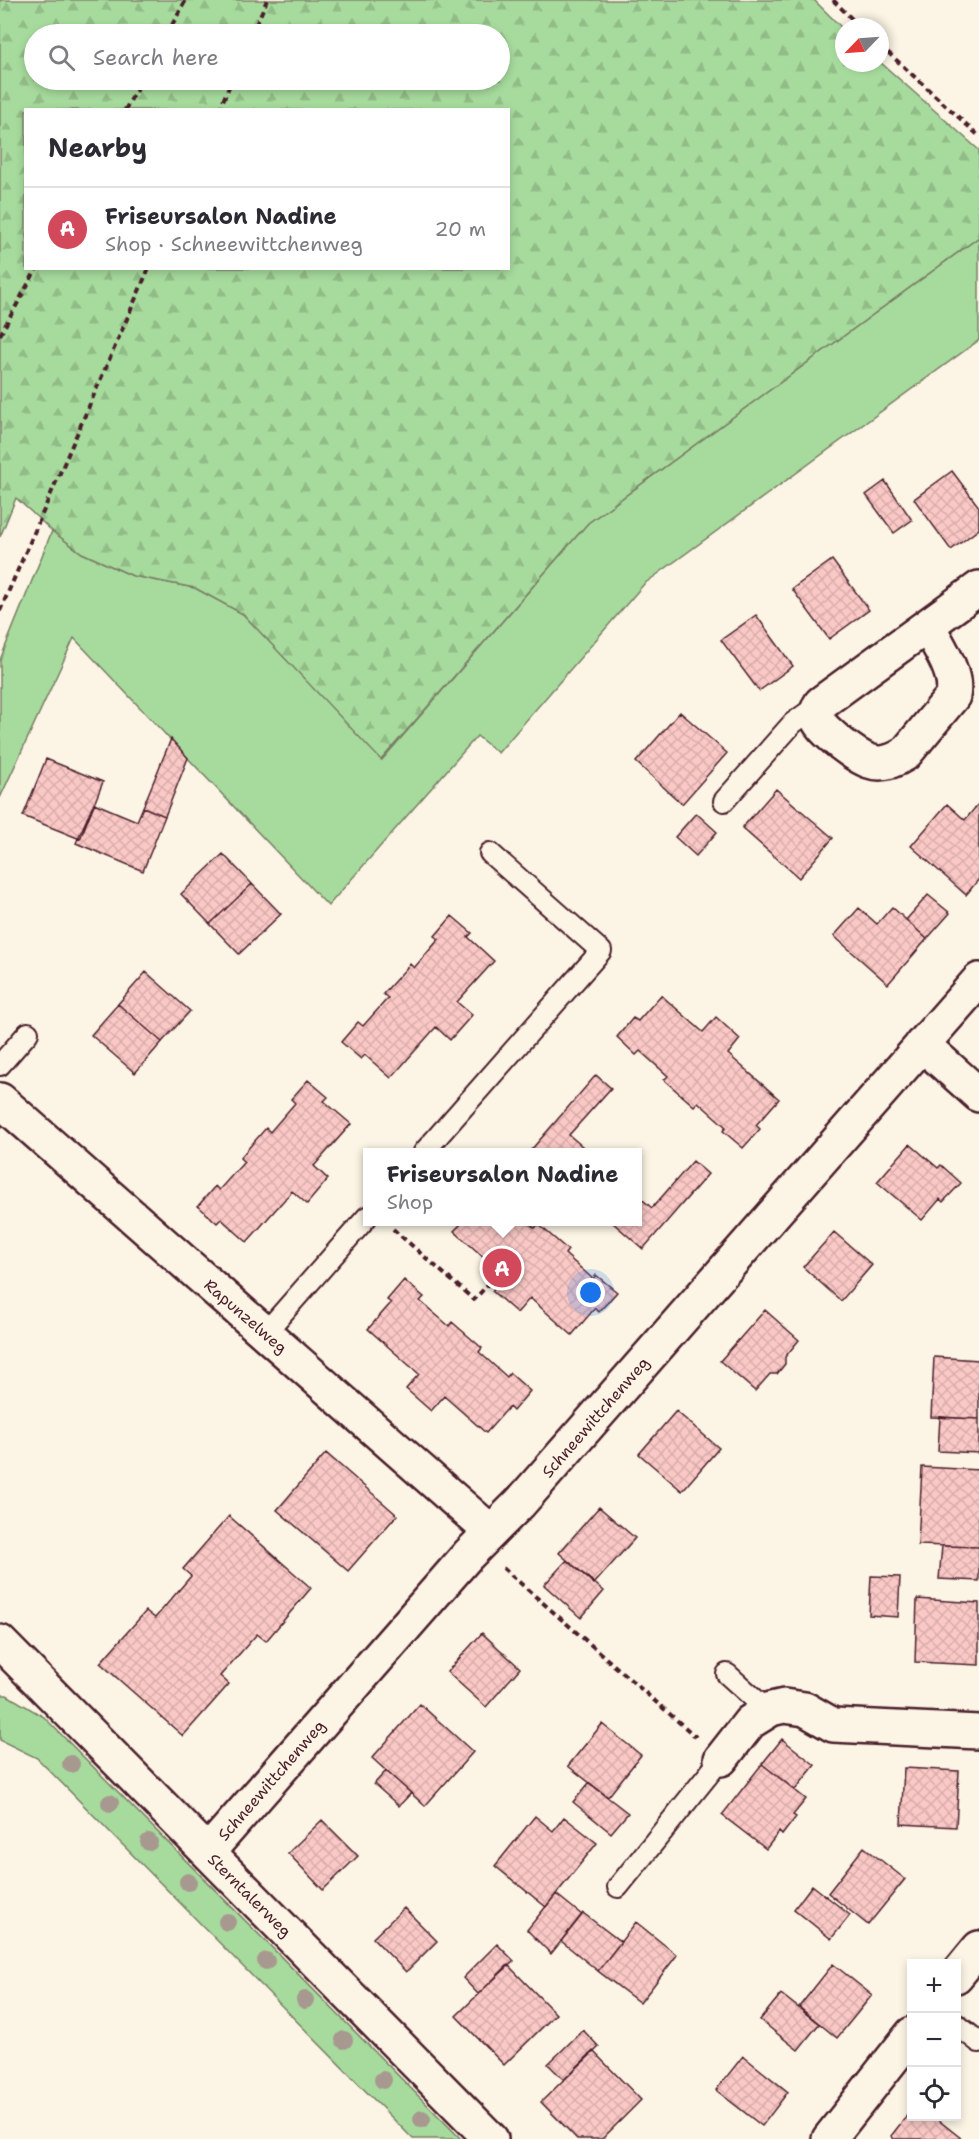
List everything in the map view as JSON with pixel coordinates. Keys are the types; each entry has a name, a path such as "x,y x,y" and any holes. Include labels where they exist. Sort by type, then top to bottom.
{"street":[{"path":"928,626 955,687 948,704 905,754 894,761 870,762 857,755 819,722 816,711 821,703 979,588"},
{"name":"Schneewittchenweg","path":"208,1852 484,1539 520,1503 979,980"},
{"path":"922,1044 979,1095"},
{"name":"Rapunzelweg","path":"0,1100 265,1333 484,1539"},
{"name":"Sterntalerweg","path":"3,1650 208,1852 491,2139"},
{"path":"721,1758 750,1722 767,1710 795,1707 818,1715 833,1725 979,1732"},
{"path":"961,1971 979,1948"},
{"path":"829,2139 907,2040"}],"lane":[{"path":"724,801 793,723 821,703"},
{"path":"428,1148 601,951 490,853"},
{"path":"0,1065 28,1033"},
{"path":"265,1333 363,1222"},
{"path":"727,1674 767,1710"},
{"path":"618,1887 721,1758"},
{"path":"961,2027 979,2042"}],"path":[{"path":"173,24 186,0"},
{"path":"256,24 267,0"},
{"path":"833,0 851,18"},
{"path":"889,53 979,136"},
{"path":"126,108 136,90"},
{"path":"220,108 228,90"},
{"path":"0,335 36,270"},
{"path":"0,611 148,270"},
{"path":"391,1226 474,1300 500,1271"},
{"path":"484,1539 721,1758"}],"green space":[{"path":"0,0 814,0 835,21 835,72 889,72 889,70 979,150 979,237 588,523 381,760 243,614 195,588 133,576 82,553 52,531 16,498 0,537"},
{"path":"979,237 979,340 644,584 498,753 477,736 328,906 74,638 0,798 0,660 52,531 82,553 133,576 195,588 243,614 382,760 588,523"},
{"path":"0,1695 7,1695 44,1717 461,2139 413,2139 37,1758 0,1740"}],"building":[{"path":"952,471 979,507 979,529 951,550 914,499"},
{"path":"885,481 912,520 894,533 866,495"},
{"path":"832,560 869,610 829,639 792,589"},
{"path":"756,615 793,666 759,691 721,640"},
{"path":"680,712 727,753 682,804 636,762"},
{"path":"171,739 188,758 165,816 143,807"},
{"path":"46,759 103,782 80,839 23,816"},
{"path":"776,789 833,838 799,878 742,828"},
{"path":"94,803 137,821 143,807 165,816 143,871 76,843"},
{"path":"979,803 979,879 966,895 911,846 947,804 965,820"},
{"path":"696,813 717,832 696,856 675,837"},
{"path":"223,854 252,884 210,924 181,894"},
{"path":"252,884 281,914 239,954 210,924"},
{"path":"928,895 950,913 927,939 906,920"},
{"path":"892,907 927,939 888,984 834,936 859,908 877,924"},
{"path":"452,916 472,933 468,937 494,961 457,1002 472,1015 450,1040 436,1027 391,1078 365,1055 361,1059 341,1042 358,1022 363,1026 388,998 383,994 410,964 414,968 439,939 435,936"},
{"path":"146,972 190,1011 162,1042 118,1004"},
{"path":"661,995 703,1032 716,1017 740,1039 728,1054 779,1099 756,1125 760,1129 743,1148 723,1131 726,1127 698,1102 694,1106 664,1080 668,1076 640,1051 636,1055 617,1037 633,1018 638,1021"},
{"path":"118,1004 162,1042 135,1073 91,1035"},
{"path":"596,1075 611,1088 569,1135 584,1148 533,1148"},
{"path":"308,1080 328,1097 324,1101 351,1124 314,1166 328,1179 307,1204 292,1191 247,1242 221,1219 217,1223 198,1206 215,1186 219,1190 244,1162 240,1158 266,1128 270,1132 295,1103 291,1099"},
{"path":"910,1144 938,1168 941,1165 961,1183 943,1202 940,1199 922,1220 877,1182"},
{"path":"693,1161 708,1174 643,1249 617,1226 642,1226 642,1199 652,1208"},
{"path":"459,1226 532,1226 535,1228 540,1226 568,1250 565,1254 593,1279 596,1275 617,1292 599,1312 595,1308 572,1335 530,1298 517,1313 492,1291 505,1276 454,1231"},
{"path":"834,1232 872,1265 841,1301 803,1267"},
{"path":"404,1280 424,1297 420,1301 449,1326 452,1322 482,1348 479,1352 507,1377 510,1373 530,1391 513,1411 509,1407 486,1433 444,1396 431,1411 406,1389 419,1374 368,1329 391,1303 387,1300"},
{"path":"765,1310 799,1340 785,1357 785,1364 777,1374 770,1374 755,1391 720,1361"},
{"path":"934,1357 979,1360 979,1419 931,1417"},
{"path":"676,1411 719,1448 682,1491 639,1454"},
{"path":"940,1417 979,1419 979,1453 938,1451"},
{"path":"326,1453 397,1515 348,1571 277,1510"},
{"path":"922,1467 979,1470 979,1547 918,1545"},
{"path":"599,1507 635,1538 594,1584 559,1553"},
{"path":"229,1516 311,1588 266,1641 257,1634 220,1676 229,1684 183,1736 100,1663 146,1611 155,1618 191,1576 183,1569"},
{"path":"942,1546 979,1547 979,1581 939,1579"},
{"path":"567,1560 604,1591 581,1618 544,1585"},
{"path":"871,1576 900,1577 898,1617 869,1615"},
{"path":"917,1599 979,1603 979,1665 915,1662"},
{"path":"482,1633 520,1668 486,1707 447,1672"},
{"path":"420,1704 473,1752 425,1806 372,1758"},
{"path":"602,1724 641,1755 608,1797 568,1766"},
{"path":"782,1739 815,1765 795,1790 762,1764"},
{"path":"762,1764 806,1799 793,1815 796,1817 782,1835 779,1832 766,1849 722,1815"},
{"path":"904,1768 959,1771 956,1827 901,1824"},
{"path":"386,1771 411,1793 399,1806 374,1784"},
{"path":"589,1783 628,1813 611,1833 573,1802"},
{"path":"535,1816 553,1831 564,1817 597,1843 546,1907 495,1866"},
{"path":"322,1820 358,1856 323,1890 288,1853"},
{"path":"864,1847 905,1879 868,1925 828,1893"},
{"path":"812,1885 850,1915 831,1939 794,1909"},
{"path":"556,1894 582,1915 551,1954 527,1930"},
{"path":"404,1908 437,1941 406,1972 373,1938"},
{"path":"583,1913 621,1942 598,1971 561,1941"},
{"path":"636,1922 677,1955 640,2003 598,1971"},
{"path":"497,1944 514,1961 478,1994 463,1978"},
{"path":"833,1964 872,1995 837,2038 799,2007"},
{"path":"508,1965 556,2014 504,2065 456,2016"},
{"path":"781,1994 819,2024 798,2050 760,2020"},
{"path":"583,2030 599,2047 564,2080 548,2064"},
{"path":"593,2051 641,2100 602,2139 577,2139 541,2102"},
{"path":"743,2056 788,2092 762,2126 716,2090"},
{"path":"907,2115 907,2121 939,2121 962,2139 894,2139 891,2136"}],"place":[{"name":"Friseursalon Nadine","path":"502,1268"}]}
